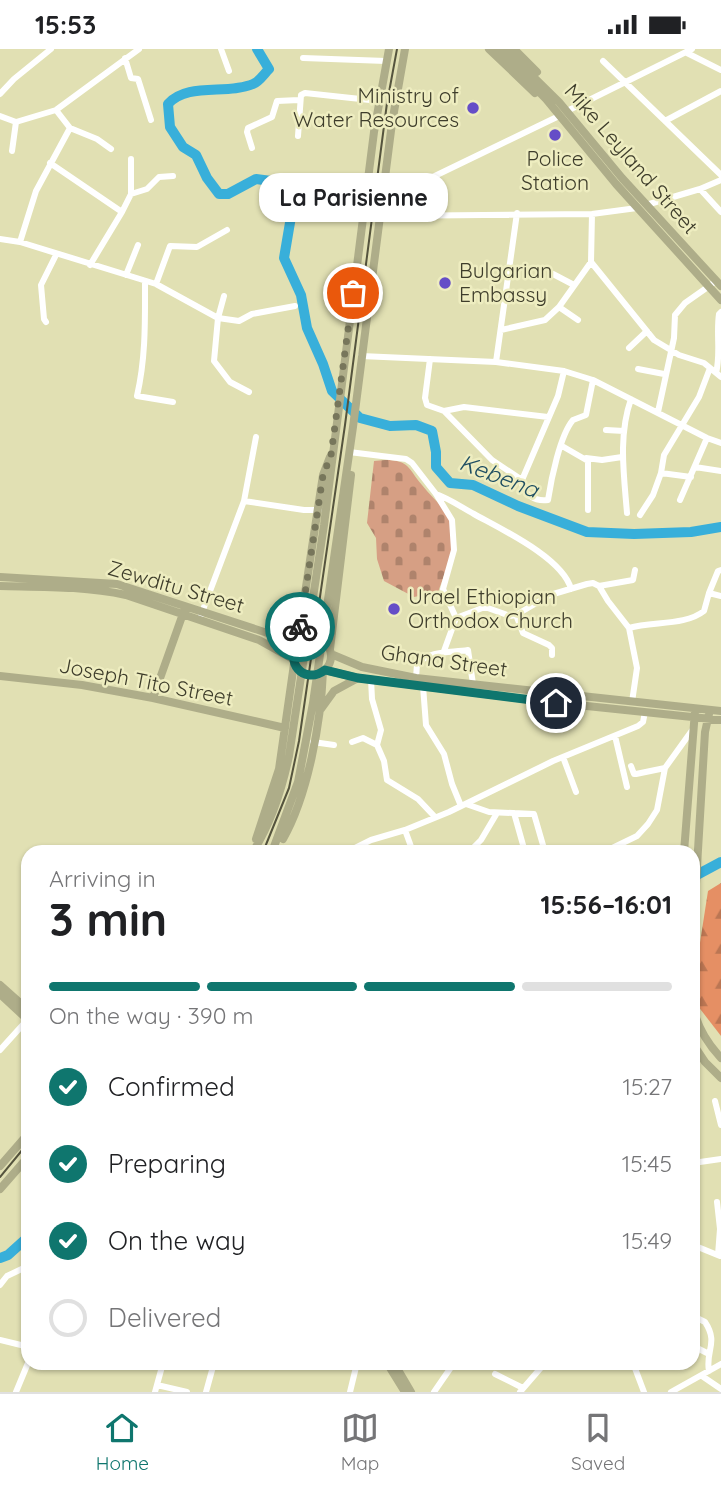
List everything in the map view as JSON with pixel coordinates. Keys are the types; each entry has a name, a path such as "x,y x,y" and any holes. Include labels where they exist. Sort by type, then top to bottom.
{"main road":[{"path":"256,845 269,823 289,756 324,525 379,101 389,49"},
{"path":"275,845 290,809 306,745 353,427 391,123 405,49"},
{"path":"489,49 560,109"},
{"name":"Mike Leyland Street","path":"497,49 546,99 560,109 619,181 715,285 721,300"},
{"path":"505,49 515,51 552,88 557,94 560,109"},
{"path":"278,845 295,813 313,742 329,649 352,468 349,454"},
{"path":"255,845 279,769 294,661 301,641 302,613 323,475 331,455"},
{"name":"Zewditu Street","path":"0,577 117,584 184,609"},
{"name":"Zewditu Street","path":"0,586 103,590 301,641"},
{"path":"153,698 184,609"},
{"path":"269,632 290,627 302,613"},
{"name":"Zewditu Street","path":"201,614 269,644 294,661"},
{"path":"301,641 317,638 329,649"},
{"name":"Ghana Street","path":"329,649 362,667 416,678 632,702 709,714 721,720"},
{"path":"294,661 301,672 314,675 323,672"},
{"name":"Ghana Street","path":"323,672 645,712 695,712"},
{"name":"Joseph Tito Street","path":"0,676 82,685 285,728"},
{"path":"318,713 334,691 358,678"},
{"name":"Ghana Street","path":"709,714 721,711"},
{"path":"685,845 695,712"},
{"path":"698,845 709,714"},
{"path":"690,776 702,793"},
{"path":"689,845 699,829"},
{"path":"0,985 21,1012"},
{"path":"0,994 21,1006"},
{"path":"700,1027 721,1058"},
{"path":"700,1054 721,1077"},
{"path":"0,1166 21,1142"},
{"path":"0,1189 21,1165"},
{"path":"391,1370 405,1392"},
{"path":"398,1370 411,1392"}],"street":[{"path":"0,94 51,49"},
{"path":"0,116 16,122 56,110 139,49"},
{"path":"221,49 229,71"},
{"path":"315,49 317,59"},
{"path":"345,58 347,49"},
{"path":"381,202 560,109 627,82 690,51 721,70"},
{"path":"125,58 131,78 138,79 150,120"},
{"path":"303,58 386,61"},
{"path":"379,216 592,214 642,207 700,189 721,177 603,61"},
{"path":"664,121 721,91"},
{"path":"298,136 299,100 304,93 379,101"},
{"path":"252,148 248,128 272,117 277,101 299,100"},
{"path":"56,110 69,128 96,139 111,149"},
{"path":"12,151 16,122"},
{"path":"20,242 31,202 69,128"},
{"path":"90,265 131,194 131,159"},
{"path":"50,163 122,212"},
{"path":"131,194 147,189 159,177 173,176"},
{"path":"700,189 721,212"},
{"path":"496,362 517,213"},
{"path":"501,330 545,320 559,307 591,263 592,214"},
{"path":"156,284 170,246 197,247 227,230"},
{"path":"0,239 20,242 156,284 218,318 239,321 253,314 295,306"},
{"path":"126,275 138,245"},
{"path":"46,322 41,285 56,254"},
{"path":"591,263 654,340 716,373"},
{"path":"554,274 574,285"},
{"path":"145,281 146,335 137,396 173,402"},
{"path":"658,412 664,374 674,338 675,315 678,310 715,285"},
{"path":"224,296 218,318 214,361 230,382 249,392"},
{"path":"559,307 578,320"},
{"path":"640,515 653,495 664,455 716,373 719,365 717,328 721,312"},
{"path":"629,348 647,331"},
{"path":"361,356 496,362 564,371 593,380 721,443"},
{"path":"430,359 425,402 427,405 444,411 492,460 522,480"},
{"path":"638,369 664,374"},
{"path":"564,371 558,396 522,480 527,494 541,501 548,500 551,478 569,423 586,415 593,380"},
{"path":"627,513 622,457 631,399"},
{"path":"444,411 464,407 548,417"},
{"path":"606,430 624,431"},
{"path":"201,614 244,501 257,437"},
{"path":"680,500 708,438"},
{"path":"562,446 586,458 602,460 622,457"},
{"path":"349,454 405,459 412,463 447,511 454,529 451,564 443,589 456,618 444,651"},
{"path":"586,458 589,464 588,510"},
{"path":"695,467 721,471"},
{"path":"661,473 691,477"},
{"path":"436,494 452,500 530,545 568,578 571,589"},
{"path":"244,501 319,510"},
{"path":"629,628 647,623 678,622 704,611 709,593 721,569"},
{"path":"599,586 633,580 635,570"},
{"path":"456,618 485,607 510,616 516,615 540,600 593,583 599,586 629,628 637,668 632,702"},
{"path":"709,593 721,596"},
{"path":"516,615 523,633 549,645 552,655"},
{"path":"416,678 418,662 444,651 450,653 468,650 473,684"},
{"path":"371,678 372,699 381,730 377,745 384,761 387,780 418,799 435,817"},
{"path":"423,686 426,725 444,754 452,783 463,805 497,813 534,814 543,845"},
{"path":"362,845 381,836 405,830 563,757 641,725 645,712"},
{"path":"618,845 637,836 649,824 657,810 665,768 693,729"},
{"path":"615,736 627,787"},
{"path":"352,743 363,738 377,745"},
{"path":"313,742 334,745"},
{"path":"563,757 576,792"},
{"path":"631,766 634,774 665,768"},
{"path":"477,845 497,813"},
{"path":"514,813 522,845"},
{"path":"405,830 410,845"},
{"path":"0,1050 21,1028"},
{"path":"715,1101 721,1125"},
{"path":"700,1162 721,1159"},
{"path":"700,1248 720,1256 717,1202"},
{"path":"0,1285 7,1276 21,1269"},
{"path":"700,1320 708,1325 713,1339 709,1354 709,1371"},
{"path":"0,1341 21,1345"},
{"path":"700,1350 709,1354"},
{"path":"671,1392 721,1364"},
{"path":"16,1392 25,1370"},
{"path":"161,1370 156,1389 187,1392"},
{"path":"206,1392 212,1370"},
{"path":"350,1392 356,1370"},
{"path":"434,1392 449,1370"},
{"path":"495,1374 522,1390 539,1370"},
{"path":"636,1370 644,1392"},
{"path":"702,1375 721,1389"}],"green space":[{"path":"374,461 399,462 408,467 444,510 449,520 452,530 451,551 438,592 414,597 384,581 377,559 376,538 367,523"},
{"path":"721,883 721,1036 700,1009 700,943 708,891"}],"waterway":[{"name":"Kebena","path":"257,49 269,69 259,80 243,87 196,91 176,97 168,104 170,127 183,147 196,155 207,178 219,194 228,194 256,179 271,181 287,193 293,205 284,258 301,295 307,328 332,391 360,418 390,426 416,425 432,431 436,467 450,483 473,485 518,506 587,532 691,532 721,527"},
{"path":"700,873 721,862"},
{"path":"0,1258 8,1255 21,1243"}],"tram line":[{"path":"266,845 289,788 299,741 345,425 387,103 397,49"},
{"path":"0,1177 21,1152"}],"way so far":[{"path":"300,627 323,475 331,455 353,293"}],"place":[{"name":"Ministry of Water Resources","path":"473,108"},
{"name":"Police Station","path":"555,135"},
{"name":"Bulgarian Embassy","path":"445,283"},
{"name":"La Parisienne","path":"353,293"},
{"name":"Urael Ethiopian Orthodox Church","path":"394,609"}],"route":[{"path":"300,627 301,641 295,648 293,659 298,669 307,675 320,674 325,670 358,678 556,703"}]}
